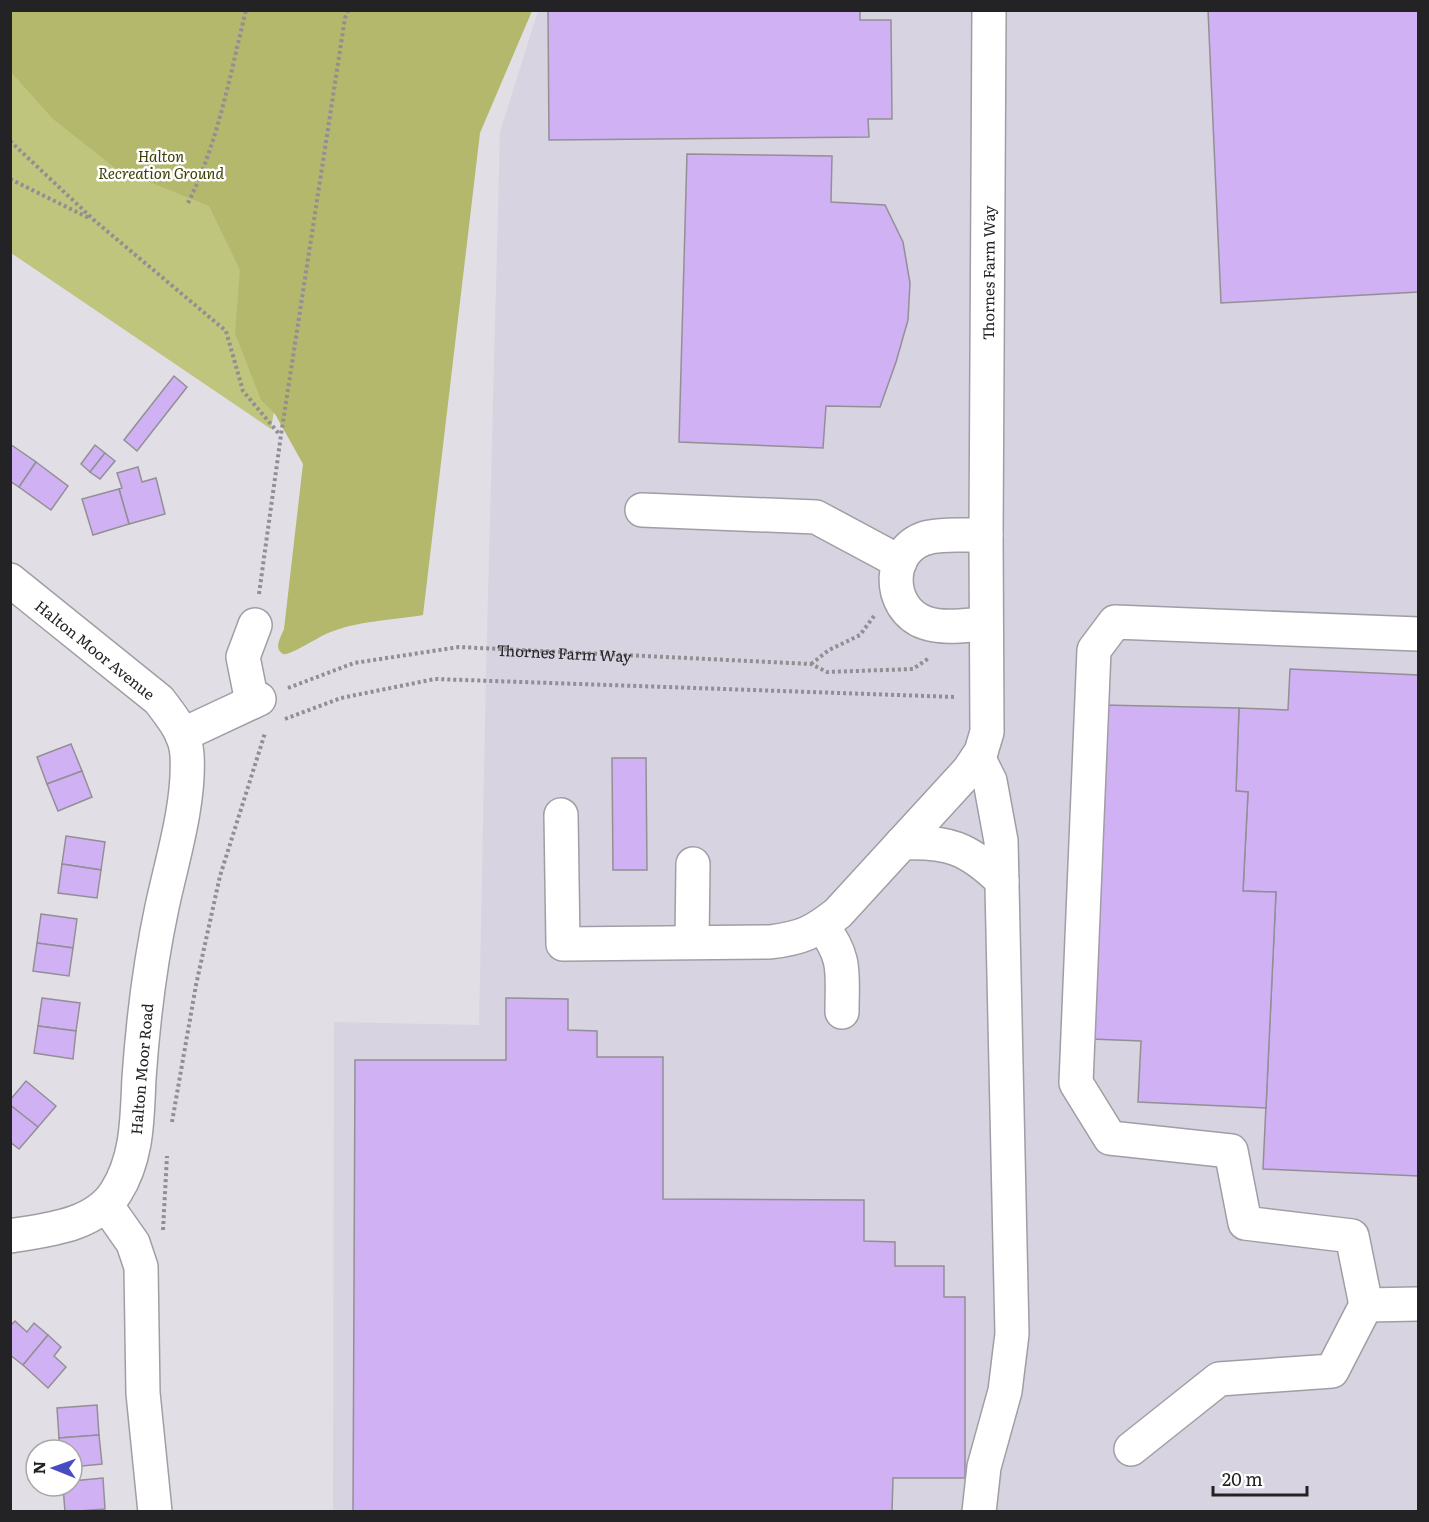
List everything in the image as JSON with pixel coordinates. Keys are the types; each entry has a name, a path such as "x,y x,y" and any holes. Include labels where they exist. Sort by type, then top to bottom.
{"street":[{"name":"Thornes Farm Way","path":"978,757 987,732 987,698 972,625 986,535 989,10"},
{"path":"642,510 816,517 897,571"},
{"path":"972,625 927,624 914,617 897,595 897,571 905,552 916,542 930,537 986,535"},
{"name":"Halton Moor Avenue","path":"10,580 159,700 179,728"},
{"path":"1131,1449 1219,1379 1332,1371 1366,1305 1352,1236 1245,1223 1231,1151 1110,1138 1076,1083 1094,650 1115,621 1419,634"},
{"path":"179,728 255,700 243,657 255,625"},
{"name":"Halton Moor Road","path":"105,1207 116,1192 135,1146 141,1044 155,942 188,785 187,752 179,728"},
{"path":"561,815 563,944 770,942 795,939 822,926 838,913 969,770 978,757 990,781 1001,841 1012,1334 1005,1391 984,1467 979,1512"},
{"path":"902,843 930,842 957,848 981,861 1002,881"},
{"path":"692,942 693,864"},
{"path":"822,926 835,941 839,951 842,966 842,1012"},
{"path":"10,1236 46,1230 80,1220 105,1207 133,1243 141,1267 143,1393 155,1512"},
{"path":"1366,1305 1419,1304"}],"path":[{"path":"188,203 203,173 223,105 246,10"},
{"path":"255,625 281,435 348,10"},
{"path":"10,141 95,221 226,331 243,391 281,435"},
{"path":"10,179 95,221"},
{"path":"812,664 829,650 860,635 876,615 897,571"},
{"name":"Thornes Farm Way","path":"319,676 354,663 459,647 812,664 827,672 913,669 945,648 972,625"},
{"path":"171,1125 196,985 220,876 267,726 255,700"},
{"path":"163,1231 167,1148"}],"shaded area":[{"path":"538,11 1418,11 1418,1511 333,1512 334,1022 479,1025 500,132"}],"green space":[{"path":"11,10 532,11 480,133 423,615 375,621 339,629 286,654 280,652 278,646 284,629 303,464 275,414 261,400 235,333 240,270 209,206 115,168 53,119 11,72"},
{"name":"Halton Recreation Ground","path":"11,11 340,11 271,429 11,253"}],"building":[{"path":"548,10 860,10 860,20 891,20 892,119 868,119 869,137 549,140"},
{"path":"1208,10 1418,10 1418,292 1221,303"},
{"path":"687,154 832,156 831,202 885,205 903,242 910,283 908,320 880,407 826,406 823,448 679,442"},
{"path":"174,376 187,387 137,451 124,440"},
{"path":"10,444 36,462 19,487 10,481"},
{"path":"95,445 105,453 90,472 81,464"},
{"path":"105,453 115,461 100,479 90,472"},
{"path":"36,462 68,486 51,510 19,487"},
{"path":"138,467 142,482 156,478 165,514 129,524 117,473"},
{"path":"119,489 129,524 93,535 82,499"},
{"path":"1290,669 1418,675 1418,1176 1263,1169 1276,892 1243,891 1248,792 1236,791 1239,708 1288,710"},
{"path":"1103,705 1239,708 1236,791 1248,792 1243,891 1276,892 1266,1108 1138,1102 1141,1041 1092,1039"},
{"path":"71,744 82,771 47,784 37,757"},
{"path":"612,758 646,758 647,870 613,870"},
{"path":"82,771 92,797 58,811 47,784"},
{"path":"66,836 105,842 101,870 62,864"},
{"path":"62,864 101,870 97,898 58,893"},
{"path":"41,914 77,919 73,948 37,943"},
{"path":"37,943 73,948 69,976 33,971"},
{"path":"42,998 80,1003 76,1031 38,1026"},
{"path":"506,998 568,999 568,1030 597,1031 597,1057 663,1057 663,1199 864,1200 864,1241 895,1242 895,1266 944,1266 944,1297 965,1297 965,1478 893,1478 892,1512 353,1512 355,1060 506,1060"},
{"path":"38,1026 76,1031 73,1059 34,1053"},
{"path":"26,1081 56,1106 38,1127 10,1105 10,1100"},
{"path":"10,1105 38,1127 19,1149 10,1142"},
{"path":"15,1321 27,1332 34,1323 48,1335 23,1365 10,1355 10,1326"},
{"path":"48,1335 61,1347 54,1356 66,1367 48,1388 23,1365"},
{"path":"97,1405 99,1435 59,1438 57,1408"},
{"path":"99,1435 102,1464 84,1466 84,1438 59,1438"},
{"path":"103,1478 105,1509 65,1512 64,1498 84,1498 84,1480"}]}
